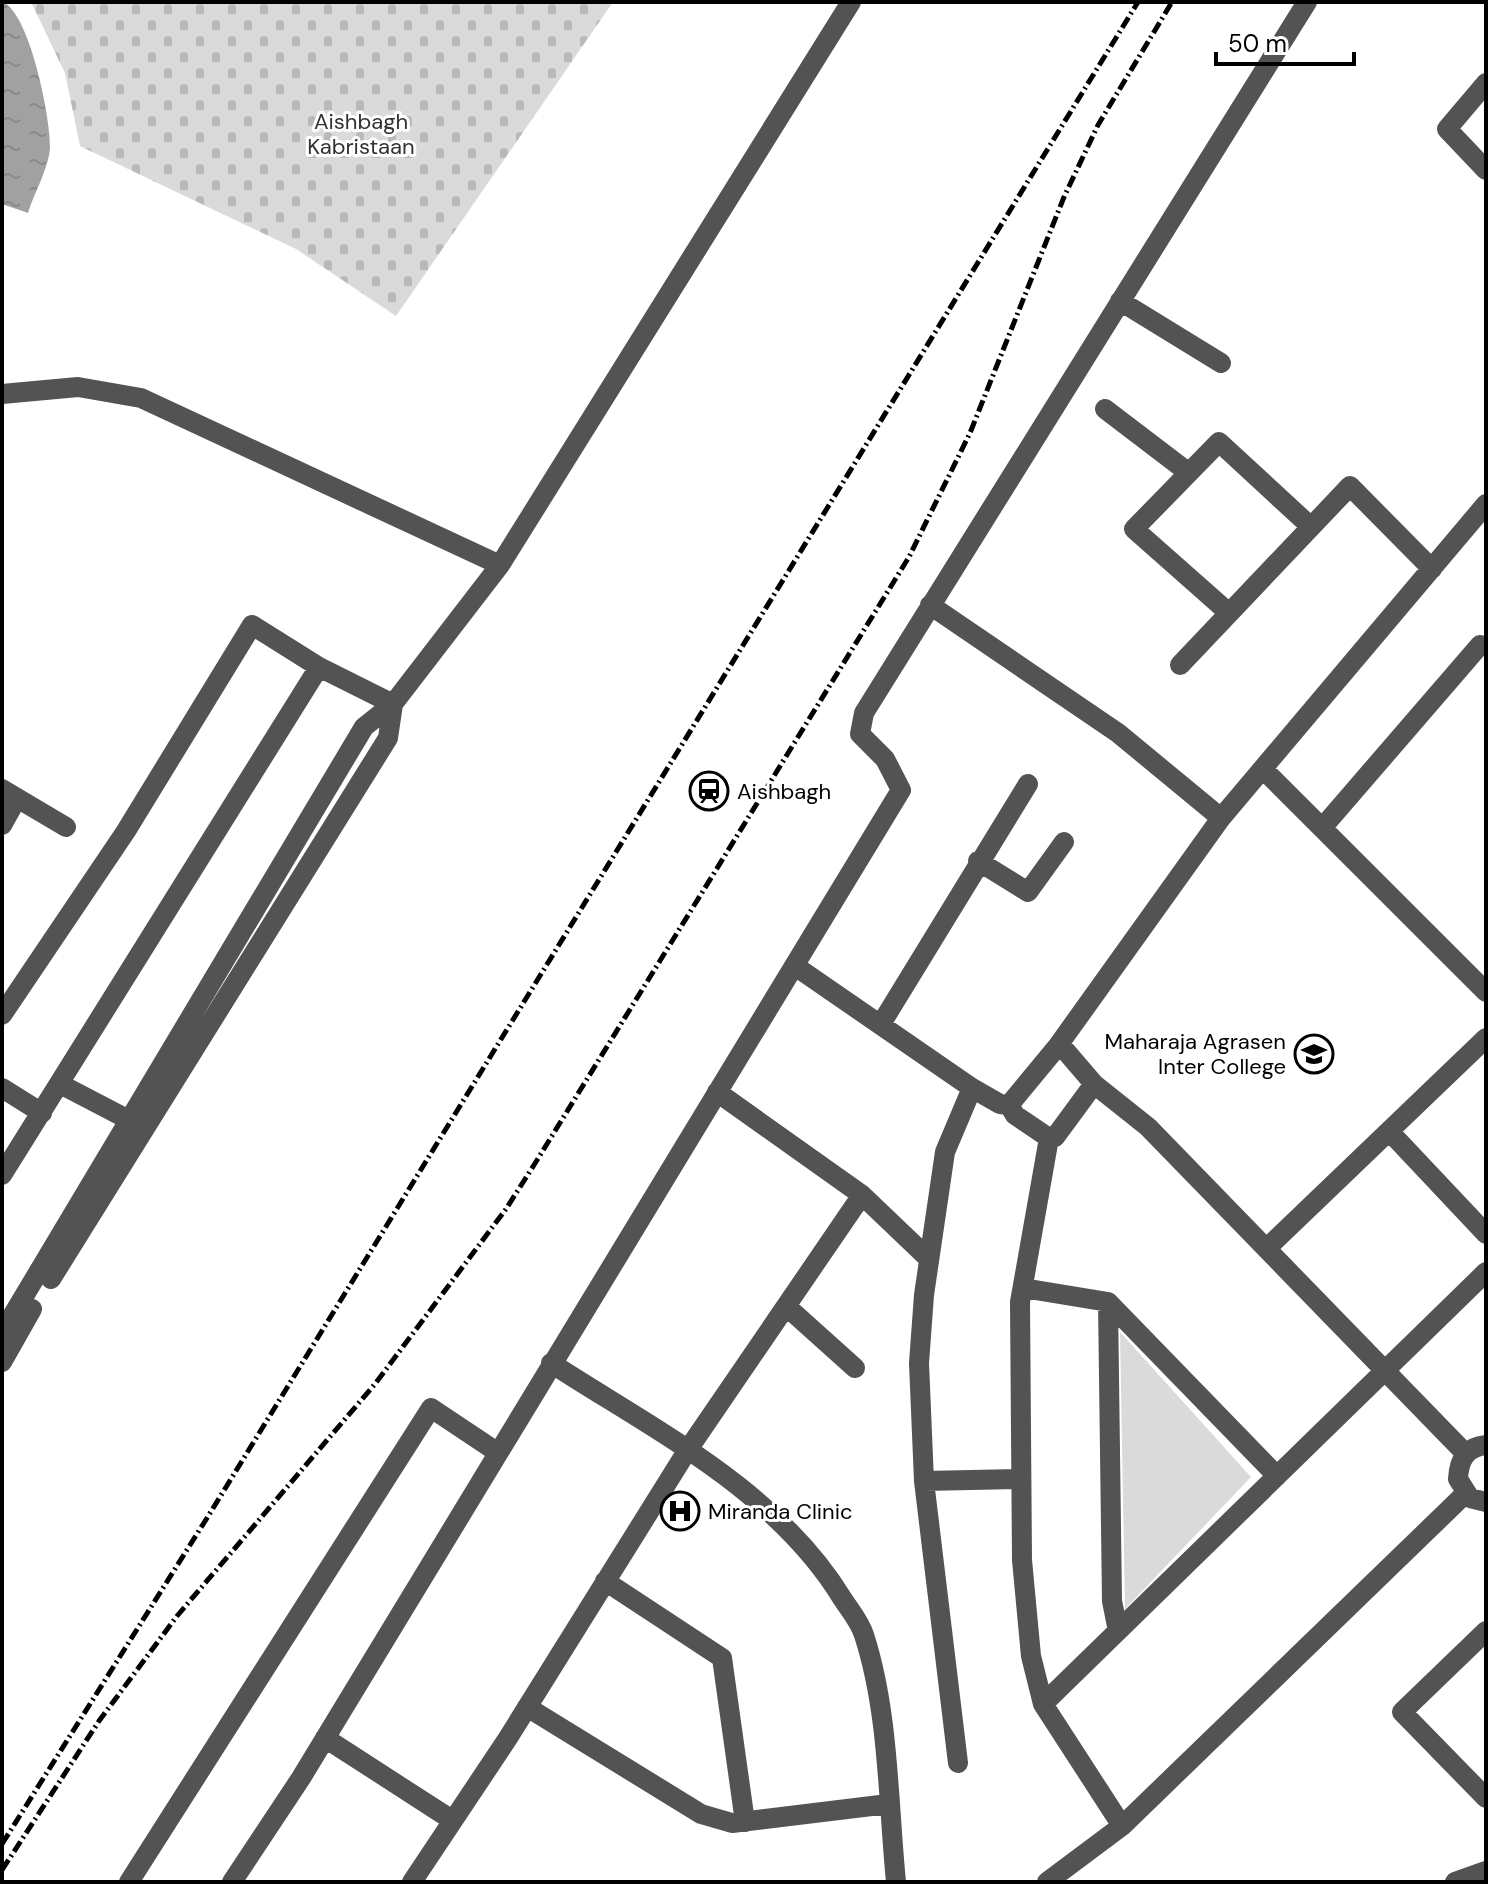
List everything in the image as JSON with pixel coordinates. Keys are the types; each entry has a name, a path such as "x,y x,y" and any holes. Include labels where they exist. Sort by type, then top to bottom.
{"street":[{"path":"2,1333 364,727 393,704 500,565 851,2"},
{"path":"232,1882 325,1738 901,790 885,759 860,734 864,713 1307,2"},
{"path":"1486,83 1447,129 1486,170"},
{"path":"1120,301 1221,363"},
{"path":"2,394 78,387 141,398 500,565"},
{"path":"1105,409 1189,473"},
{"path":"1229,613 1134,529 1219,442 1310,526"},
{"path":"1180,665 1350,486 1432,569"},
{"path":"1009,1105 1057,1047 1221,818 1486,504"},
{"path":"930,605 1118,733 1221,818"},
{"path":"2,1015 126,831 252,625 319,667 393,704"},
{"path":"1322,828 1480,645"},
{"path":"2,1175 319,667"},
{"path":"2,1362 388,738 393,704"},
{"path":"1263,769 1486,992"},
{"path":"881,1024 978,861 1028,784"},
{"path":"2,825 9,795 66,827"},
{"path":"978,861 1028,892 1064,842"},
{"path":"795,966 972,1088 1000,1104 1009,1105"},
{"path":"1267,1248 1486,1038"},
{"path":"1057,1047 1064,1049 1094,1084 1148,1127 1387,1369 1466,1454"},
{"path":"60,1084 131,1121"},
{"path":"1009,1105 1015,1115 1049,1138 1055,1137 1094,1084"},
{"path":"2,1088 42,1113"},
{"path":"958,1763 924,1481 919,1363 929,1259 945,1152 972,1088"},
{"path":"717,1092 862,1195 929,1259"},
{"path":"1389,1131 1486,1234"},
{"path":"1049,1138 1023,1288 1022,1560 1031,1656 1043,1704 1122,1826"},
{"path":"412,1882 527,1707 687,1451 862,1195"},
{"path":"1043,1704 1486,1272"},
{"path":"1023,1288 1108,1302 1277,1476"},
{"path":"1108,1302 1112,1601 1118,1631"},
{"path":"786,1306 855,1368"},
{"path":"551,1363 725,1475 792,1534 833,1584 863,1632 878,1702 896,1882"},
{"path":"129,1882 431,1408 497,1452"},
{"path":"1486,1445 1466,1454 1458,1466 1458,1479 1466,1493 1486,1502"},
{"path":"924,1481 1021,1479"},
{"path":"1047,1882 1122,1826 1466,1493"},
{"path":"605,1581 722,1658 745,1822"},
{"path":"1486,1631 1402,1712 1486,1798"},
{"path":"527,1707 701,1814 732,1823 888,1804"},
{"path":"325,1738 452,1820"},
{"path":"1455,1882 1486,1871"}],"green space":[{"name":"Aishbagh Kabristaan","path":"31,2 613,2 396,316 296,249 80,146 65,73"},
{"path":"1120,1332 1251,1477 1125,1609"}],"water":[{"path":"2,2 12,9 29,44 49,133 47,163 28,213 2,204"}],"building":[{"path":"672,1499 697,1513 687,1529 663,1514"}],"railway":[{"path":"2,1844 207,1518 1138,2"},
{"path":"2,1870 99,1721 177,1616 375,1384 506,1209 534,1165 909,557 970,433 1064,197 1098,125 1172,2"}],"place":[{"name":"Aishbagh","path":"709,791"},
{"name":"Maharaja Agrasen Inter College","path":"1314,1054"},
{"name":"Miranda Clinic","path":"680,1511"}]}
